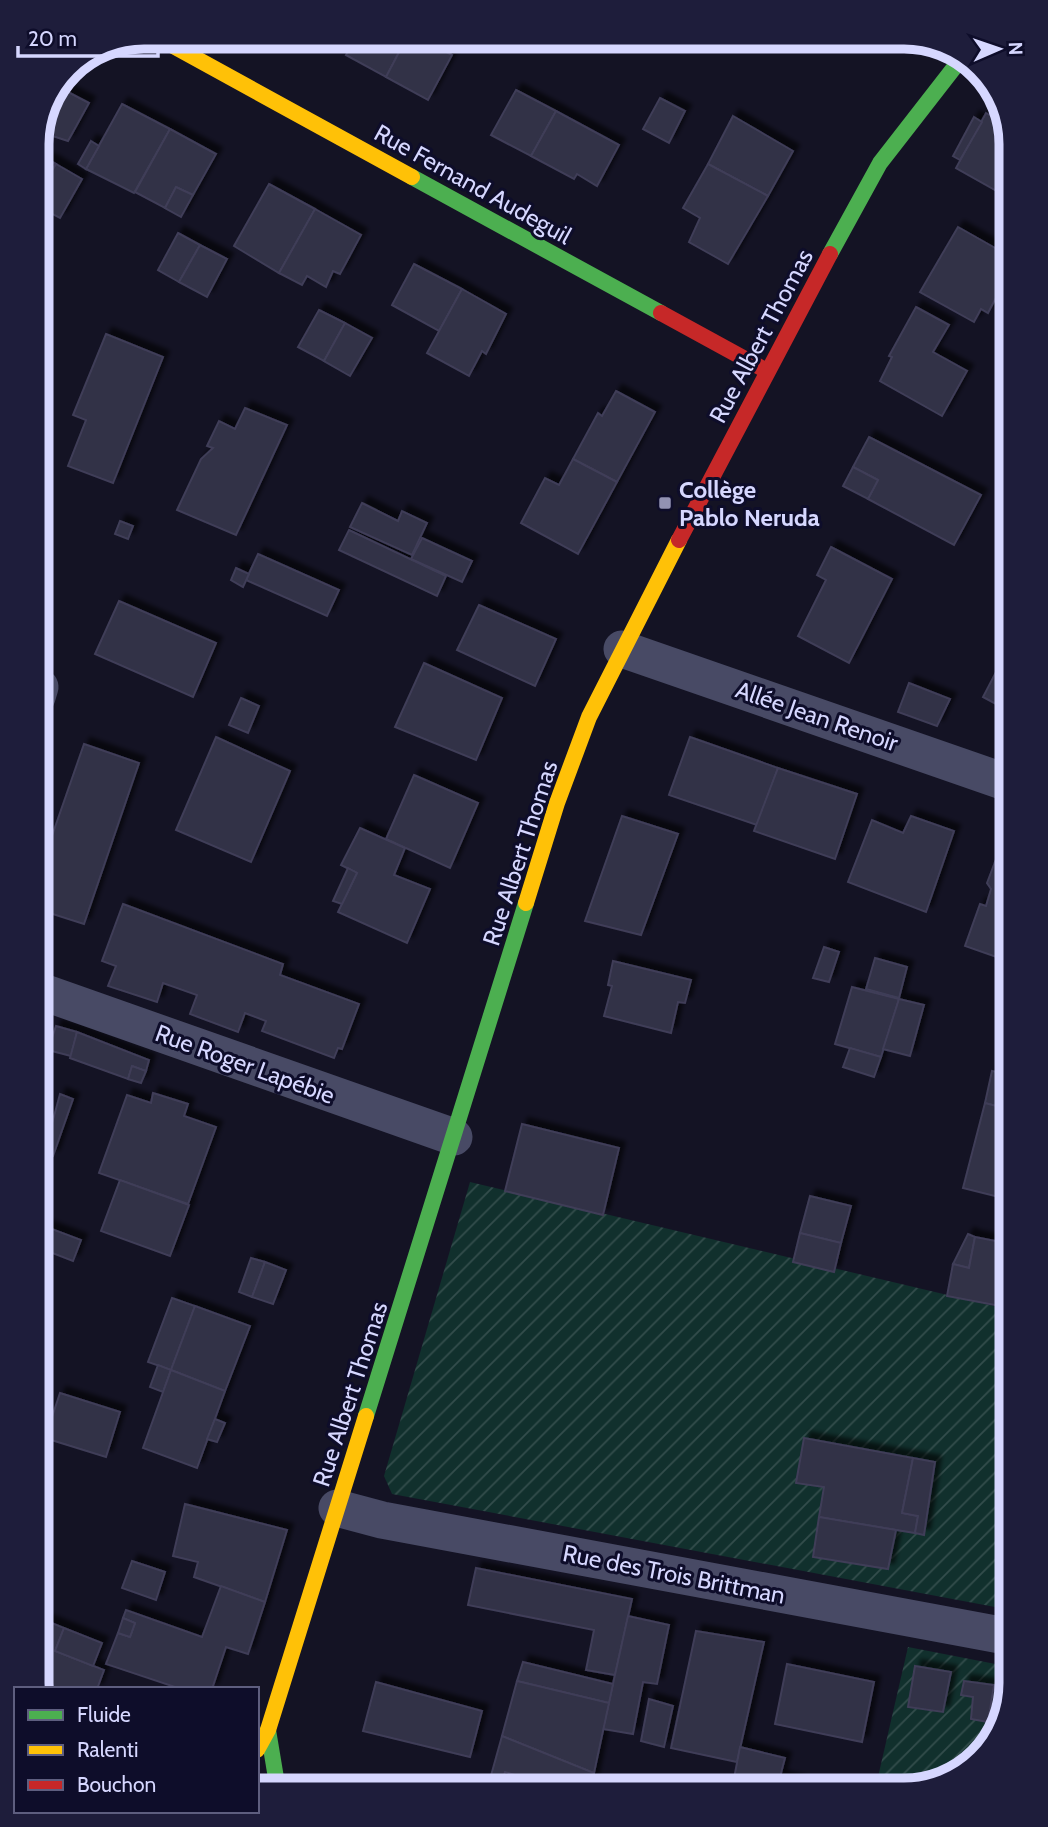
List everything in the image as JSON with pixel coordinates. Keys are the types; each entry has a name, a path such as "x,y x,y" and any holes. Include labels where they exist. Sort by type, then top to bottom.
{"street":[{"name":"Rue Fernand Audeguil","path":"179,49 767,370"},
{"name":"Rue Albert Thomas","path":"259,1746 268,1730 557,803 589,717 767,370 880,163 956,65"},
{"name":"Allée Jean Renoir","path":"622,649 999,780"},
{"name":"Rue Roger Lapébie","path":"49,994 454,1137"},
{"name":"Rue des Trois Brittman","path":"337,1508 396,1523 999,1635"},
{"name":"Rue Albert Thomas","path":"268,1730 276,1778"}],"green space":[{"path":"470,1182 999,1307 999,1608 392,1494 384,1476"},
{"path":"908,1647 999,1665 996,1708 983,1736 967,1754 935,1773 904,1778 878,1778"}],"building":[{"path":"349,49 401,49 386,77 346,55"},
{"path":"401,49 440,49 452,55 428,100 386,77"},
{"path":"516,90 556,111 531,156 491,135"},
{"path":"66,91 89,103 68,141 49,135 56,109"},
{"path":"660,98 685,111 669,143 643,129"},
{"path":"122,104 170,129 134,193 86,169"},
{"path":"556,111 619,145 597,186 577,174 574,179 531,156"},
{"path":"986,113 995,118 999,144 999,192 956,168"},
{"path":"733,116 793,151 768,196 708,164"},
{"path":"974,117 982,122 960,160 953,156"},
{"path":"170,129 216,154 193,195 176,187 165,208 135,192"},
{"path":"91,141 99,146 86,169 78,164"},
{"path":"49,160 56,164 49,176"},
{"path":"56,164 82,179 60,218 49,212 49,176"},
{"path":"708,164 768,196 728,264 689,242 700,218 683,208"},
{"path":"269,184 315,209 279,273 234,246"},
{"path":"176,187 193,195 181,217 165,208"},
{"path":"315,209 361,235 340,274 333,271 326,287 307,276 302,285 279,273"},
{"path":"958,227 999,250 999,278 996,283 999,284 999,292 988,313 981,309 974,322 920,292"},
{"path":"178,233 200,245 179,282 158,270"},
{"path":"200,245 227,259 207,297 179,282"},
{"path":"414,264 462,289 439,331 392,305"},
{"path":"462,289 506,314 486,354 482,351 469,376 427,353"},
{"path":"916,307 949,325 933,352 967,371 942,416 880,381 892,357 889,356"},
{"path":"319,310 345,323 324,361 298,347"},
{"path":"345,323 372,338 350,376 324,361"},
{"path":"106,334 163,357 113,483 68,466 86,420 73,415"},
{"path":"616,391 655,412 617,482 573,459 598,413 602,416"},
{"path":"245,408 287,425 236,535 177,510 201,459 213,448 207,446 219,421 235,429"},
{"path":"869,437 981,495 954,545 868,499 878,480 853,467"},
{"path":"573,459 617,482 578,554 521,523 545,478 559,485"},
{"path":"853,467 878,480 868,499 843,486"},
{"path":"362,503 398,521 402,511 427,523 412,555 350,527"},
{"path":"120,521 133,526 128,539 115,534"},
{"path":"349,530 446,576 437,596 339,550"},
{"path":"422,538 472,561 462,582 411,559"},
{"path":"831,547 892,579 849,663 798,636 826,580 817,575"},
{"path":"258,554 339,590 327,616 246,580"},
{"path":"236,568 249,574 243,587 231,580"},
{"path":"119,601 216,643 193,697 95,654"},
{"path":"479,605 556,639 535,686 457,650"},
{"path":"424,663 502,698 476,760 395,727"},
{"path":"999,666 999,706 983,697"},
{"path":"909,683 950,699 937,726 898,712"},
{"path":"241,698 259,706 248,733 229,725"},
{"path":"216,737 290,771 251,862 176,830"},
{"path":"690,737 778,768 757,825 669,795"},
{"path":"84,744 139,763 84,924 49,913 49,845"},
{"path":"778,768 857,794 835,859 754,831"},
{"path":"414,775 478,803 450,868 386,839"},
{"path":"622,816 678,834 641,935 585,921"},
{"path":"911,816 954,831 926,912 848,882 872,820 903,833"},
{"path":"360,828 405,848 394,875 430,889 407,943 338,912 357,873 341,865"},
{"path":"995,862 999,863 999,958 965,946 980,904 986,906 991,889 987,883"},
{"path":"348,868 357,873 342,904 333,901"},
{"path":"123,904 283,964 280,975 359,1004 342,1049 338,1048 334,1058 262,1031 266,1021 245,1013 238,1032 190,1014 197,995 163,983 157,1002 108,986 116,966 102,961"},
{"path":"824,947 839,952 829,982 813,978"},
{"path":"875,958 907,967 899,998 866,989"},
{"path":"613,961 691,980 685,1003 678,1002 671,1033 604,1016 612,986 608,985"},
{"path":"852,987 899,999 881,1057 835,1044"},
{"path":"899,999 924,1005 910,1056 883,1049"},
{"path":"56,1026 77,1032 71,1056 49,1050"},
{"path":"77,1032 149,1060 146,1071 132,1066 128,1079 70,1058"},
{"path":"850,1048 881,1057 874,1077 843,1067"},
{"path":"132,1066 146,1071 141,1083 128,1079"},
{"path":"992,1071 999,1072 999,1107 985,1103"},
{"path":"153,1093 188,1104 184,1116 216,1127 188,1204 99,1173 127,1095 151,1103"},
{"path":"60,1094 73,1099 53,1156 49,1155 49,1135"},
{"path":"985,1103 999,1107 999,1197 963,1188"},
{"path":"522,1124 619,1148 603,1215 505,1191"},
{"path":"120,1180 189,1205 170,1256 101,1231"},
{"path":"810,1196 851,1206 841,1243 800,1233"},
{"path":"49,1228 81,1240 73,1261 49,1252"},
{"path":"800,1233 841,1243 834,1272 793,1262"},
{"path":"968,1234 975,1237 969,1268 953,1264"},
{"path":"975,1237 999,1242 999,1306 947,1296 953,1264 969,1268"},
{"path":"251,1258 265,1262 252,1297 239,1292"},
{"path":"265,1262 286,1270 273,1304 252,1297"},
{"path":"172,1298 195,1306 171,1370 148,1362"},
{"path":"195,1306 250,1326 225,1391 171,1370"},
{"path":"158,1365 171,1370 163,1392 150,1387"},
{"path":"171,1370 225,1391 197,1468 143,1448"},
{"path":"60,1393 120,1412 106,1457 49,1439 49,1426"},
{"path":"215,1419 225,1423 217,1442 207,1439"},
{"path":"804,1438 913,1458 902,1513 918,1516 915,1533 819,1517 824,1487 796,1483"},
{"path":"913,1458 935,1462 924,1535 915,1533 918,1516 902,1513"},
{"path":"185,1504 287,1530 265,1602 194,1577 198,1562 173,1556"},
{"path":"819,1517 896,1530 888,1569 813,1557"},
{"path":"132,1561 165,1572 156,1600 122,1588"},
{"path":"476,1568 632,1599 615,1675 586,1670 594,1630 468,1605"},
{"path":"221,1586 265,1602 248,1654 226,1647 213,1687 175,1687 106,1664 118,1633 130,1637 135,1623 123,1618 126,1610 202,1637"},
{"path":"628,1616 669,1625 657,1684 643,1682 633,1734 603,1729"},
{"path":"123,1618 135,1623 130,1637 118,1633"},
{"path":"49,1622 64,1628 55,1651 104,1670 98,1687 49,1687"},
{"path":"64,1628 102,1643 93,1666 55,1651"},
{"path":"696,1631 764,1642 737,1762 671,1748"},
{"path":"523,1662 613,1684 609,1703 517,1681"},
{"path":"787,1664 874,1682 862,1742 775,1724"},
{"path":"915,1666 951,1672 943,1712 908,1707"},
{"path":"517,1681 609,1703 594,1773 502,1736"},
{"path":"964,1681 994,1685 988,1722 971,1719 973,1697 961,1695"},
{"path":"376,1682 482,1711 470,1757 363,1731"},
{"path":"649,1699 673,1706 664,1747 641,1741"},
{"path":"502,1736 594,1773 593,1778 525,1778 505,1772 503,1778 490,1778"},
{"path":"740,1747 785,1758 780,1777 784,1778 734,1778"}],"traffic: fast":[{"path":"830,254 880,163 956,65"},
{"path":"412,177 661,313"},
{"path":"366,1416 526,903"},
{"path":"268,1730 276,1778"}],"traffic: slow":[{"path":"179,49 412,177"},
{"path":"526,903 557,803 589,717 679,540"},
{"path":"259,1746 268,1730 366,1416"}],"traffic: jam":[{"path":"679,540 830,254"},
{"path":"661,313 767,371"}],"place":[{"name":"Collège Pablo Neruda","path":"665,503"}]}
